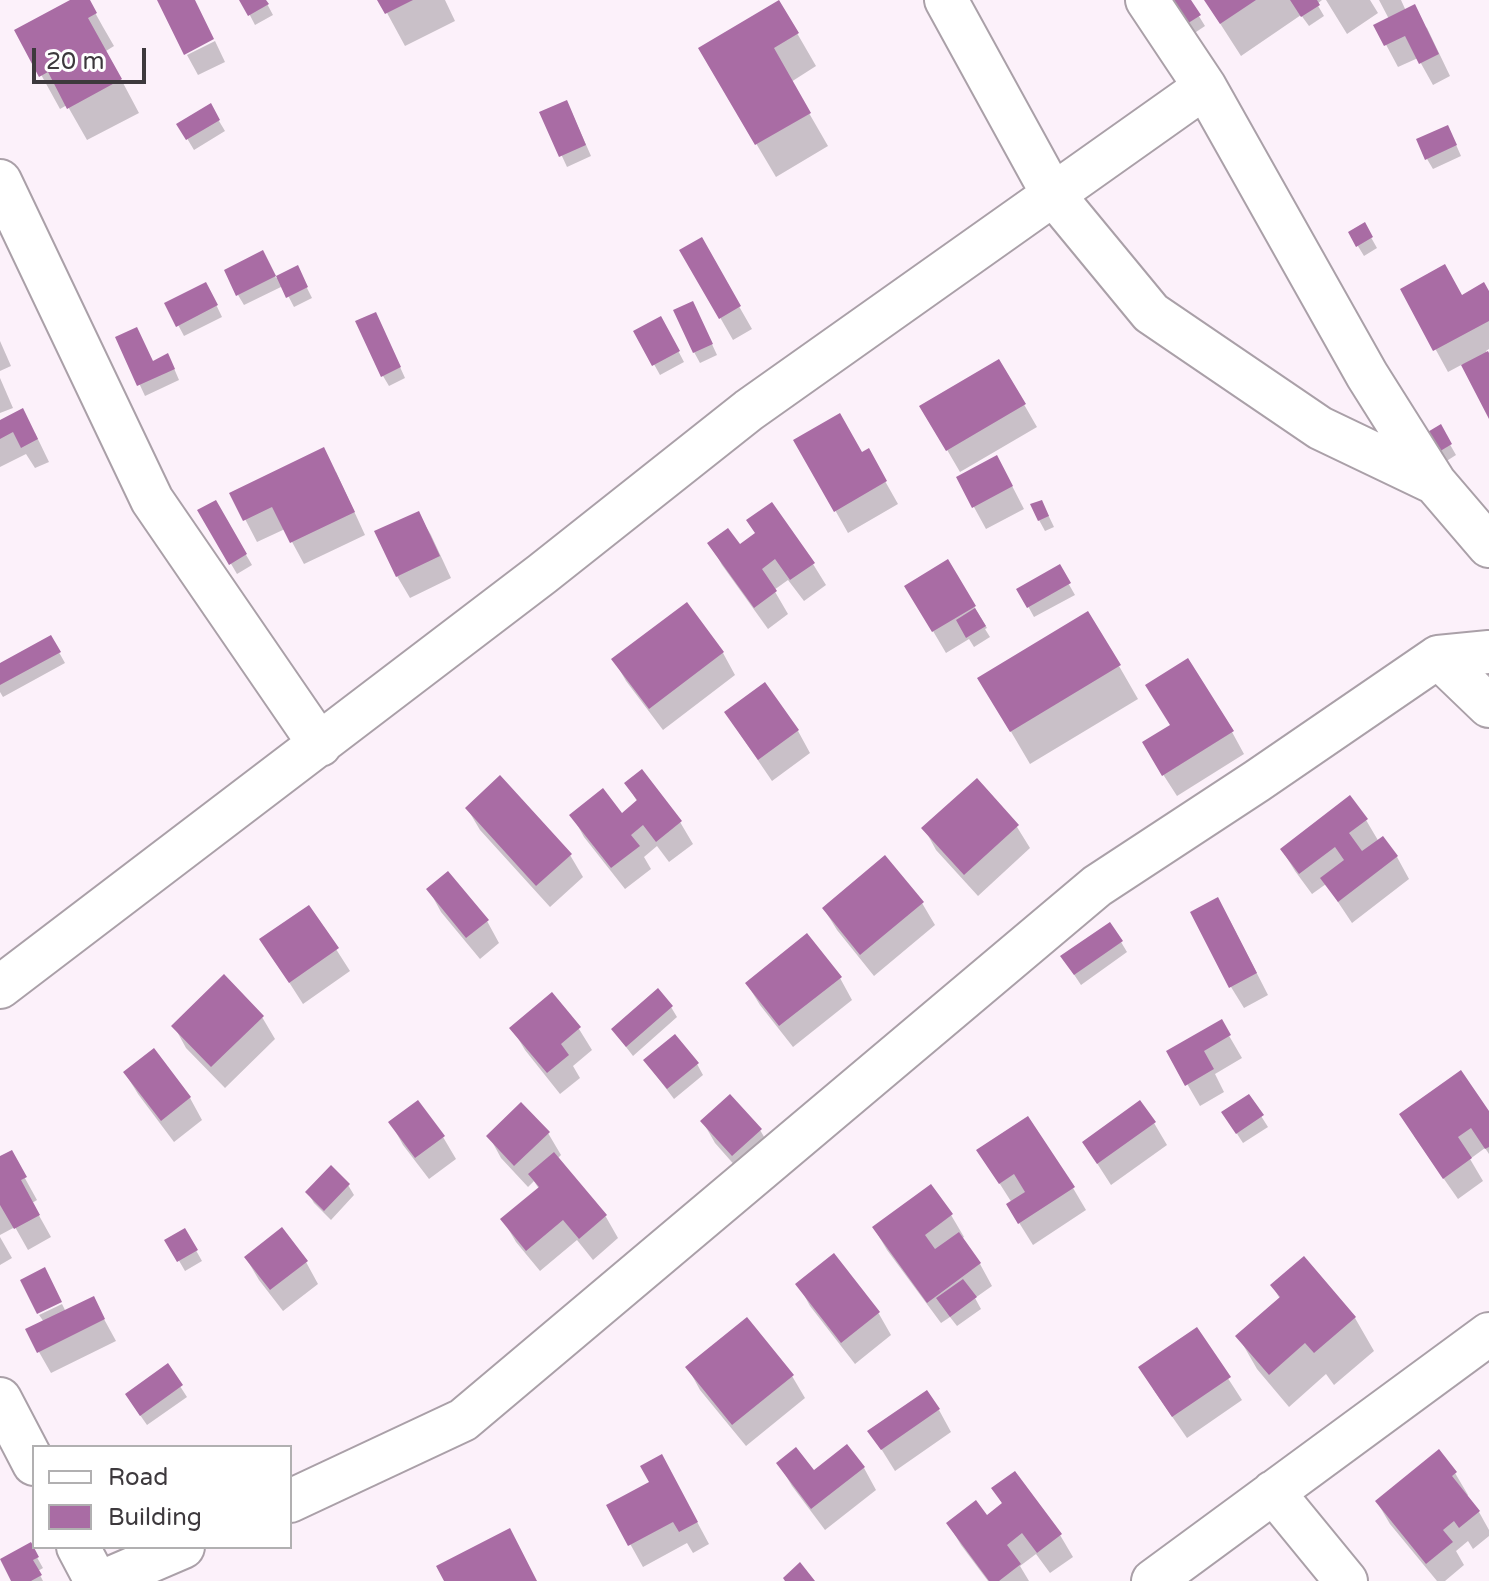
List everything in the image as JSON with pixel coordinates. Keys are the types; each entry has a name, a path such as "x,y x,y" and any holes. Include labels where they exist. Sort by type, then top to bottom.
{"street":[{"path":"946,0 1052,193 1151,313 1320,428 1435,483"},
{"path":"1147,0 1205,87 1367,375 1435,483 1489,546"},
{"path":"0,987 542,574 749,410 1205,87"},
{"path":"0,181 152,500 320,745"},
{"path":"292,1500 463,1420 1097,886 1438,657 1489,652"},
{"path":"1438,657 1489,706"},
{"path":"1153,1581 1489,1334"},
{"path":"0,1399 32,1460"},
{"path":"1273,1492 1346,1581"},
{"path":"79,1549 96,1581"},
{"path":"104,1581 178,1549"}],"building":[{"path":"70,0 90,0 97,13 88,18 122,79 67,109 48,72 39,77 14,30"},
{"path":"157,0 195,0 214,39 184,55"},
{"path":"239,0 266,0 269,4 248,16"},
{"path":"377,0 413,0 385,14"},
{"path":"779,0 799,33 774,48 811,113 755,145 698,48"},
{"path":"1175,0 1191,0 1201,15 1182,27 1168,4"},
{"path":"1204,0 1256,0 1220,24"},
{"path":"1290,0 1317,0 1320,5 1301,17"},
{"path":"1415,4 1439,54 1419,64 1405,36 1384,46 1373,25"},
{"path":"567,100 586,145 559,157 539,112"},
{"path":"211,103 220,120 186,140 176,124"},
{"path":"1448,125 1457,145 1425,160 1416,139"},
{"path":"1365,222 1373,237 1356,247 1348,232"},
{"path":"702,237 741,306 719,319 679,250"},
{"path":"263,250 276,276 236,296 224,270"},
{"path":"1445,264 1462,295 1484,282 1489,291 1489,321 1433,351 1400,289"},
{"path":"298,265 308,287 286,298 276,276"},
{"path":"206,282 218,305 176,327 164,303"},
{"path":"693,301 713,344 693,353 673,310"},
{"path":"376,312 401,367 381,377 355,321"},
{"path":"661,316 680,351 652,366 633,331"},
{"path":"137,327 153,361 168,353 175,369 137,386 115,337"},
{"path":"1489,353 1489,419 1461,365"},
{"path":"999,359 1026,404 946,451 919,406"},
{"path":"23,408 38,439 21,448 13,432 0,439 0,420"},
{"path":"840,413 862,452 869,448 887,481 834,512 793,440"},
{"path":"1441,424 1452,444 1437,453 1426,433"},
{"path":"324,447 355,512 290,543 272,507 243,521 229,493"},
{"path":"997,455 1013,486 972,508 956,477"},
{"path":"216,500 247,554 229,565 197,510"},
{"path":"1042,500 1049,516 1038,521 1030,504"},
{"path":"772,502 815,563 790,580 775,559 762,569 777,591 754,608 707,543 728,528 740,544 755,533 746,520"},
{"path":"419,511 440,556 396,577 374,531"},
{"path":"948,559 976,606 932,632 904,586"},
{"path":"1060,564 1071,583 1027,608 1016,589"},
{"path":"687,602 724,652 649,709 611,659"},
{"path":"975,608 986,626 966,638 956,620"},
{"path":"1088,611 1121,665 1010,732 977,678"},
{"path":"51,635 61,652 0,685 0,663"},
{"path":"1188,658 1234,731 1162,776 1142,742 1170,725 1145,685"},
{"path":"765,682 799,730 758,760 724,712"},
{"path":"642,769 682,821 656,842 643,825 631,835 640,846 611,868 569,815 603,788 622,813 637,800 624,783"},
{"path":"500,775 572,854 536,886 465,808"},
{"path":"977,778 1019,825 964,875 921,828"},
{"path":"1350,795 1368,819 1349,833 1362,851 1383,836 1398,856 1338,902 1320,878 1344,860 1335,847 1299,874 1280,849"},
{"path":"885,855 924,902 860,955 822,908"},
{"path":"448,871 489,920 466,938 426,889"},
{"path":"1218,897 1257,973 1229,988 1190,912"},
{"path":"309,905 339,948 289,983 259,939"},
{"path":"1110,922 1123,941 1074,975 1060,956"},
{"path":"807,933 842,977 779,1026 745,983"},
{"path":"224,974 264,1016 211,1067 171,1026"},
{"path":"658,988 673,1006 626,1047 611,1029"},
{"path":"552,992 581,1027 561,1044 569,1055 547,1073 509,1028"},
{"path":"1222,1019 1231,1035 1204,1051 1214,1069 1185,1086 1166,1051"},
{"path":"675,1034 699,1063 667,1089 643,1060"},
{"path":"154,1048 191,1097 161,1121 123,1072"},
{"path":"1461,1070 1489,1111 1489,1147 1485,1149 1471,1128 1458,1137 1472,1158 1443,1179 1399,1114"},
{"path":"730,1094 762,1129 732,1156 700,1121"},
{"path":"1249,1094 1264,1115 1236,1134 1221,1112"},
{"path":"418,1100 445,1136 415,1158 388,1122"},
{"path":"1140,1100 1156,1122 1097,1164 1082,1142"},
{"path":"521,1102 550,1132 514,1166 486,1136"},
{"path":"1028,1116 1075,1187 1018,1224 1006,1204 1025,1192 1014,1174 999,1184 976,1150"},
{"path":"12,1150 27,1177 21,1180 40,1215 14,1229 0,1205 0,1156"},
{"path":"554,1152 607,1215 579,1239 563,1220 526,1251 500,1219 539,1187 528,1174"},
{"path":"331,1165 350,1184 324,1211 305,1192"},
{"path":"931,1184 953,1214 925,1235 935,1249 959,1232 981,1263 927,1303 872,1227"},
{"path":"282,1227 308,1261 270,1290 244,1257"},
{"path":"185,1228 198,1250 177,1262 164,1240"},
{"path":"834,1253 880,1312 841,1343 795,1284"},
{"path":"1304,1256 1356,1317 1314,1353 1305,1343 1269,1375 1235,1336 1280,1297 1270,1285"},
{"path":"45,1267 62,1302 37,1314 20,1280"},
{"path":"963,1279 977,1297 950,1317 936,1298"},
{"path":"94,1296 105,1319 37,1353 25,1329"},
{"path":"747,1317 794,1375 732,1425 685,1367"},
{"path":"1197,1327 1231,1377 1172,1417 1138,1367"},
{"path":"168,1363 183,1385 140,1416 125,1394"},
{"path":"927,1390 940,1409 881,1450 867,1431"},
{"path":"847,1444 865,1467 811,1509 776,1463 796,1447 814,1470"},
{"path":"1439,1449 1457,1472 1452,1476 1480,1511 1459,1528 1454,1521 1443,1530 1453,1542 1426,1564 1375,1501"},
{"path":"662,1454 698,1522 679,1532 673,1522 628,1546 606,1505 649,1482 640,1466"},
{"path":"1015,1471 1062,1534 1037,1553 1022,1533 1007,1545 1021,1564 999,1581 989,1581 946,1523 976,1500 987,1515 1002,1503 991,1488"},
{"path":"510,1528 537,1581 444,1581 436,1566"},
{"path":"31,1542 32,1549 39,1557 33,1560 42,1575 31,1581 11,1581 0,1559"},
{"path":"800,1562 815,1581 785,1581 783,1578"}]}
